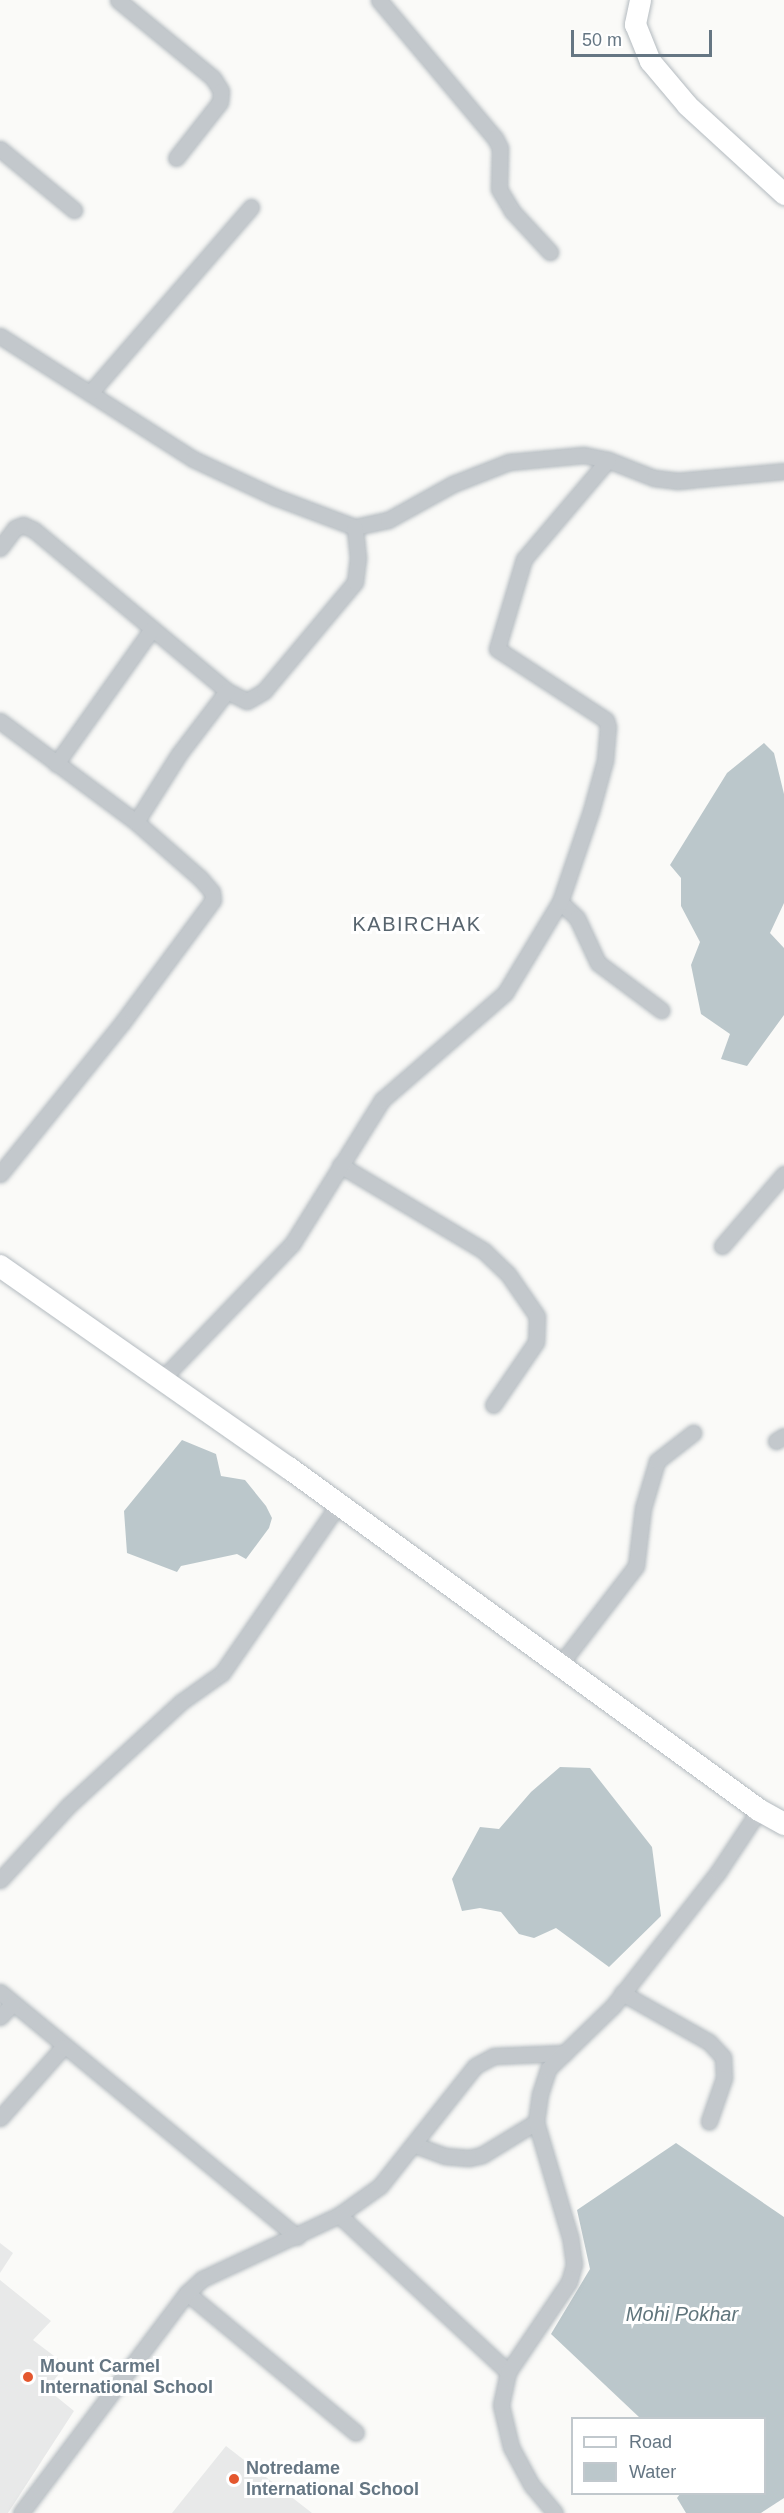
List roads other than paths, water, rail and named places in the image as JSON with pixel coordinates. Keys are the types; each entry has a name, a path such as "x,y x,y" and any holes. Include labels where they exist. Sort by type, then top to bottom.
{"main road":[{"path":"640,0 635,24 650,61 687,105 784,194"},
{"path":"0,1266 163,1378 759,1810 784,1824"}],"street":[{"path":"118,0 213,78 221,91 219,102 176,158"},
{"path":"379,0 495,138 500,148 499,189 512,211 550,252"},
{"path":"0,149 74,210"},
{"path":"90,393 251,207"},
{"path":"0,336 193,459 275,497 355,527 388,520 453,484 509,462 584,455 608,460 654,478 677,481 784,471"},
{"path":"163,1378 292,1244 382,1100 505,993 560,902 591,811 605,760 608,728 606,720 497,649 524,558 608,460"},
{"path":"0,548 15,528 23,525 34,530 227,691 247,701 256,698 355,582 358,558 355,527"},
{"path":"56,764 152,629"},
{"path":"136,822 179,754 227,691"},
{"path":"0,721 136,822 200,878 212,892 213,900 122,1023 0,1174"},
{"path":"560,902 583,928 598,963 661,1010"},
{"path":"340,1165 483,1251 508,1274 537,1316 536,1342 493,1405"},
{"path":"722,1246 784,1174"},
{"path":"559,1666 636,1566 643,1508 657,1461 693,1433"},
{"path":"2,1873 68,1806 181,1702 222,1673 337,1506"},
{"path":"555,2513 532,2486 508,2439 501,2405 508,2372 569,2282 574,2264 570,2237 536,2122 548,2069 622,1993 718,1872 759,1810"},
{"path":"0,1992 63,2047 297,2237"},
{"path":"622,1993 709,2042 723,2057 724,2078 709,2121"},
{"path":"0,2017 13,2003"},
{"path":"0,2118 63,2047"},
{"path":"21,2513 187,2293 229,2264 297,2237 339,2215 380,2186 415,2145 475,2066 494,2056 565,2054"},
{"path":"415,2145 445,2156 469,2158 536,2122"},
{"path":"339,2215 508,2372"},
{"path":"187,2293 356,2433"}],"water":[{"path":"764,743 774,753 784,794 784,903 770,933 784,948 784,1015 747,1066 721,1059 730,1034 701,1014 691,965 700,942 681,906 681,878 670,865 727,773"},
{"path":"182,1440 216,1454 221,1476 245,1480 266,1506 272,1518 269,1528 246,1559 237,1554 181,1566 177,1572 127,1553 124,1511"},
{"path":"560,1767 590,1768 652,1847 661,1916 609,1967 556,1928 534,1938 519,1934 501,1912 480,1908 462,1911 452,1879 480,1827 499,1829 531,1792"},
{"name":"Mohi Pokhar","path":"676,2143 784,2217 784,2498 761,2513 686,2513 677,2498 679,2495 766,2495 766,2417 639,2417 551,2334 590,2269 577,2210"}],"place":[{"name":"Mount Carmel International School","path":"28,2377"},
{"name":"Notredame International School","path":"234,2479"}],"district":[{"name":"KABIRCHAK","path":"417,924"}]}
